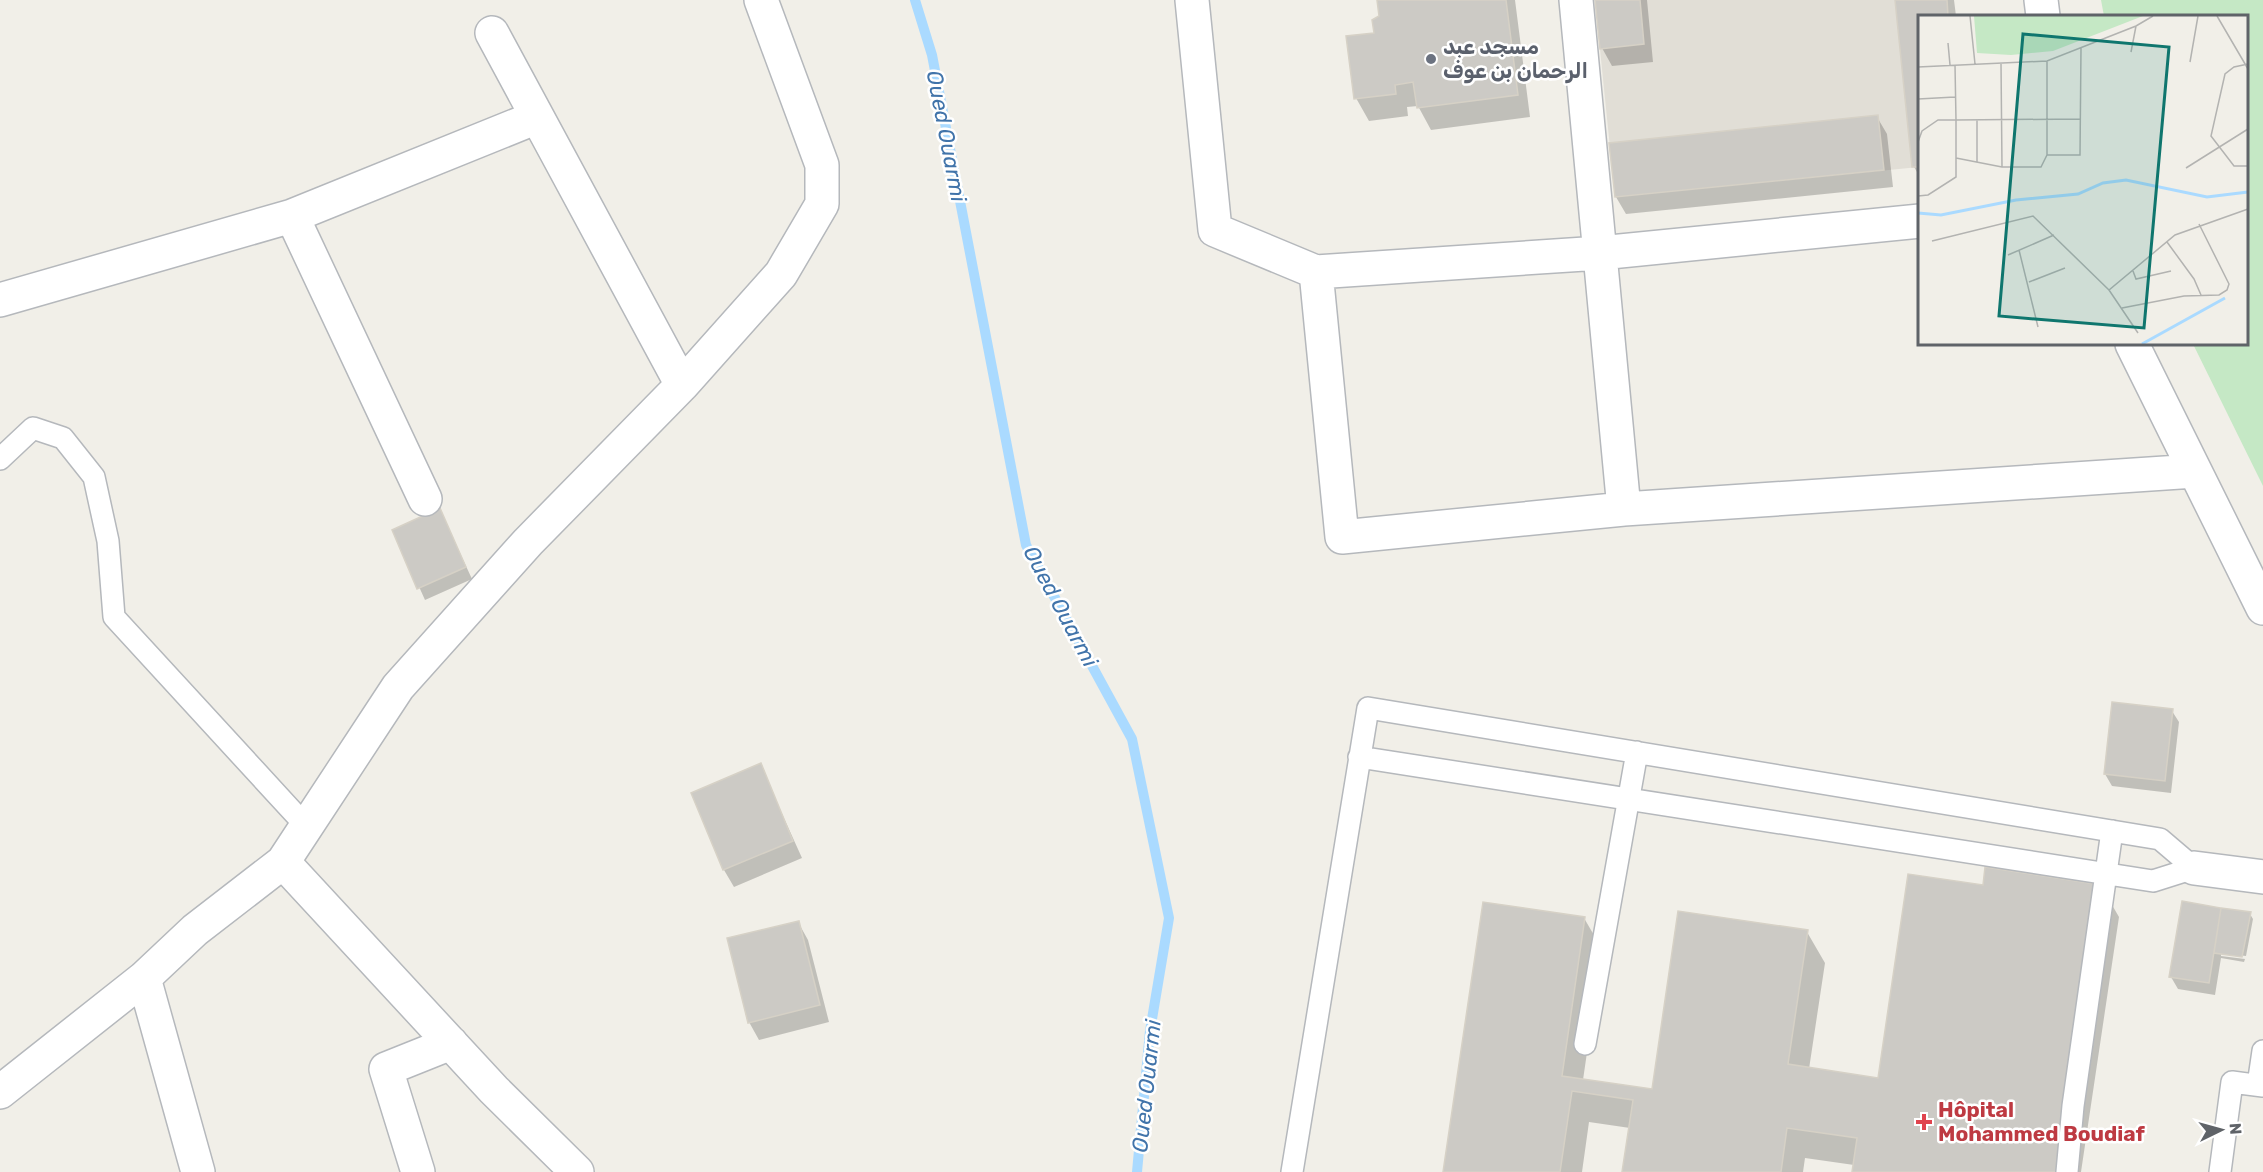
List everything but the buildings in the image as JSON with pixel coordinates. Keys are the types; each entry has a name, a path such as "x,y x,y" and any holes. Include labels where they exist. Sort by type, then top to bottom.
{"street":[{"path":"0,1092 144,978 195,930 283,862 398,687 528,542 682,385 781,274 822,204 822,165 761,0"},
{"path":"1192,0 1215,230 1316,272 1600,253 1918,221"},
{"path":"1576,0 1624,509"},
{"path":"2041,0 2043,15"},
{"path":"492,33 682,385"},
{"path":"0,300 292,216 537,117"},
{"path":"292,216 425,499"},
{"path":"1316,272 1342,537 1624,509 2195,471"},
{"path":"2132,345 2263,608"},
{"path":"283,862 451,1043 577,1172"},
{"path":"2194,868 2263,877"},
{"path":"144,978 198,1172"},
{"path":"418,1172 386,1069 451,1043"}],"lane":[{"path":"0,459 33,428 63,438 94,477 108,541 114,617 306,826"},
{"path":"1292,1172 1368,708 2160,839 2194,868"},
{"path":"1585,1044 1637,752"},
{"path":"1359,758 2153,881 2194,868"},
{"path":"2067,1172 2073,1106 2112,831"},
{"path":"2220,1172 2232,1082 2261,1086 2263,1051"}],"shaded area":[{"path":"1595,0 1947,0 1948,15 1918,15 1918,167 1615,197"}],"green space":[{"path":"2101,0 2263,0 2263,486 2193,345 2248,345 2248,15 2104,15"}],"waterway":[{"name":"Oued Ouarmi","path":"915,0 932,55 1026,545 1132,739 1169,918 1150,1031 1137,1172"}],"place":[{"name":"مسجد عبد الرحمان بن عوف","path":"1431,59"},
{"name":"Hôpital Mohammed Boudiaf","path":"1924,1122"}]}
